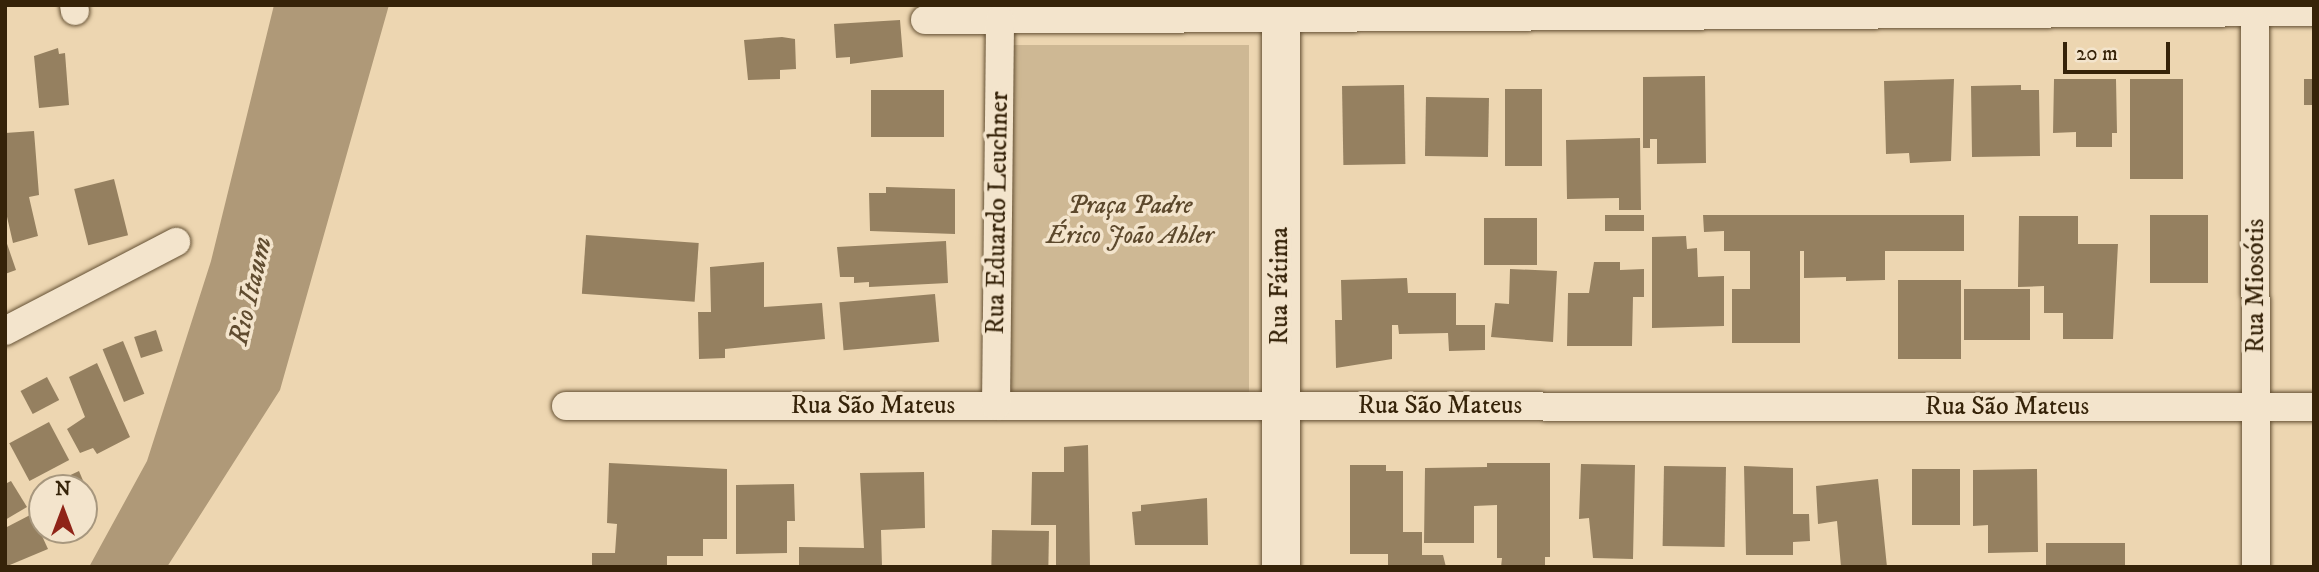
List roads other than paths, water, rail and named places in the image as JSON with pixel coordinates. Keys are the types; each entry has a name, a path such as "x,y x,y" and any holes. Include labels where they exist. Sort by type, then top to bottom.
{"main road":[{"name":"Rua Fátima","path":"1281,12 1281,567"}],"street":[{"path":"925,20 1281,12 2255,9 2314,12"},
{"name":"Rua Miosótis","path":"2255,9 2256,567"},
{"name":"Rua Eduardo Leuchner","path":"996,405 1000,20"},
{"path":"5,331 176,242"},
{"name":"Rua São Mateus","path":"566,405 2314,407"}],"water":[{"name":"Rio Itaum","path":"274,5 389,5 280,390 167,567 89,567 147,461 211,261"}],"park label":[{"name":"Praça Padre Érico João Ahler","path":"1130,221"}]}
